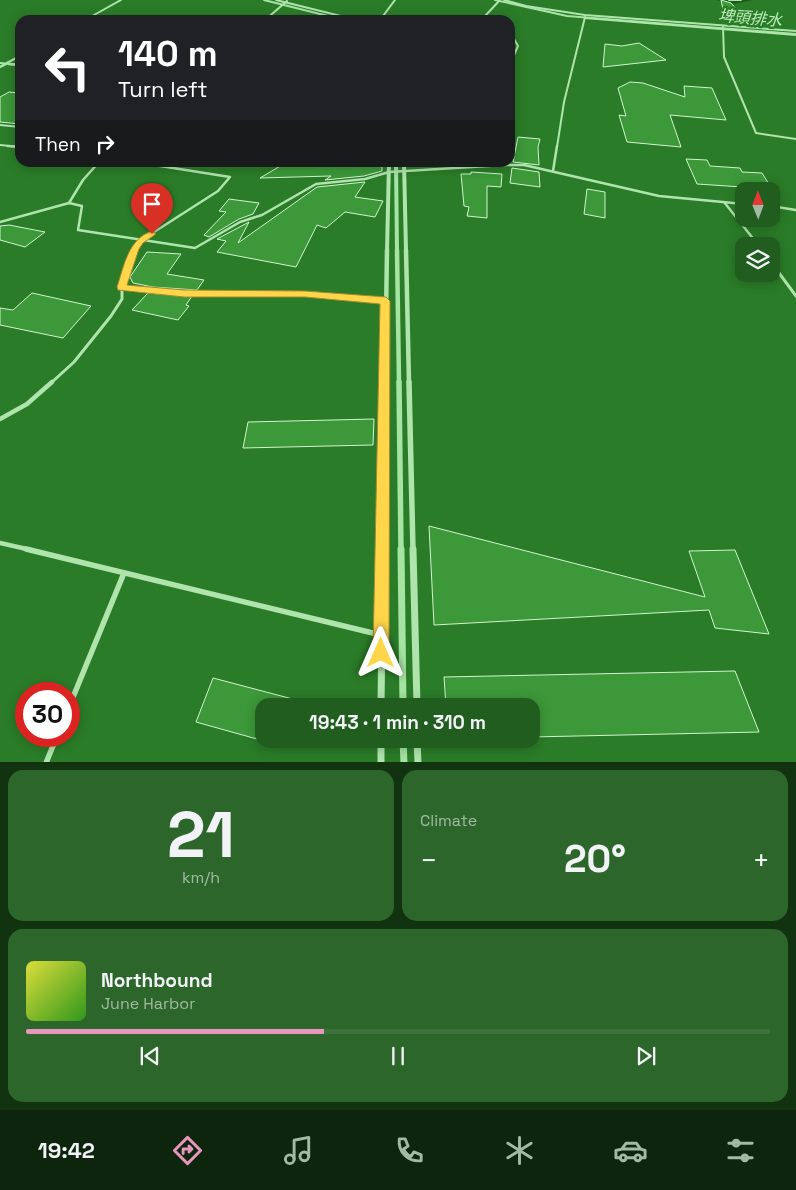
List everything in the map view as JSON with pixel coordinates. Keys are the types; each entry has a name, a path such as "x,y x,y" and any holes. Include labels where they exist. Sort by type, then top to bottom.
{"street":[{"path":"94,15 121,0"},
{"path":"276,0 337,15"},
{"path":"271,15 288,0"},
{"path":"384,15 395,0"},
{"path":"729,0 741,0"},
{"path":"486,15 499,1"},
{"path":"515,41 518,46 515,53"},
{"path":"0,67 15,59"},
{"path":"0,63 15,65"},
{"path":"381,698 389,167"},
{"path":"404,167 417,698"},
{"path":"381,748 381,762"},
{"path":"417,748 418,762"}],"lane":[{"path":"504,0 526,6 585,14 796,31"},
{"path":"553,171 564,102 585,14"},
{"path":"585,18 796,35"},
{"path":"722,25 724,28 724,57 728,72 756,134 796,139"},
{"path":"0,125 15,126"},
{"path":"0,145 15,146"},
{"path":"515,166 524,165 553,171 659,196 735,203"},
{"path":"69,203 83,180 95,167"},
{"path":"0,419 28,404 74,362 122,299 122,287 135,249 140,241 176,220 218,191 230,177 166,167"},
{"path":"0,222 69,203 82,206 78,230 140,241 196,248 240,222 262,215 316,184 365,179 389,172 490,167"},
{"path":"724,202 752,237"},
{"path":"780,207 796,210"},
{"path":"780,274 796,296"},
{"path":"122,287 184,293 305,294 386,301"},
{"path":"0,543 381,635"},
{"path":"79,682 124,573"},
{"path":"46,762 52,747"}],"building":[{"path":"721,0 731,3 745,19 725,18"},
{"path":"639,43 666,60 603,67 605,44 622,46"},
{"path":"630,82 643,83 685,97 684,86 712,88 726,120 670,115 681,147 627,142 619,115 626,116 618,88"},
{"path":"9,92 15,93 15,124 0,122 0,97"},
{"path":"518,137 540,139 538,147 539,165 515,162"},
{"path":"686,159 707,160 710,166 740,168 742,172 762,173 768,182 735,182 735,187 697,184"},
{"path":"279,167 382,167 382,171 364,176 325,180 331,176 260,178"},
{"path":"512,168 539,172 540,187 510,183"},
{"path":"471,172 502,174 501,187 487,186 487,218 467,216 469,207 464,206 461,174 471,174"},
{"path":"365,182 355,197 383,201 375,217 345,212 326,228 317,225 296,267 217,252 226,241 217,239 249,222 238,243 317,187"},
{"path":"587,189 605,192 605,218 584,214"},
{"path":"229,199 259,203 253,214 239,219 209,237 204,235 226,212 219,211"},
{"path":"9,225 45,232 25,247 0,240 0,226"},
{"path":"147,252 181,254 167,274 204,280 197,290 153,287 133,283 130,277"},
{"path":"32,293 91,306 63,338 0,325 0,308 13,310"},
{"path":"148,293 192,296 186,305 189,306 178,320 132,310"},
{"path":"374,419 373,445 243,448 248,422"},
{"path":"429,526 705,597 689,551 735,550 769,634 715,628 709,610 434,625"},
{"path":"735,671 759,732 540,737 540,698 445,698 444,677"},
{"path":"213,678 289,698 255,698 255,738 196,722"}],"waterway":[{"path":"264,0 324,15"},
{"name":"埤頭排水","path":"495,0 567,16 796,34"},
{"path":"718,0 734,2 750,0"},
{"path":"396,167 397,251"},
{"path":"397,250 399,383"},
{"path":"399,382 401,550"},
{"path":"401,549 403,698"},
{"path":"403,748 404,762"}],"route":[{"path":"152,234 140,241 135,249 122,287 184,293 305,294 386,301 381,653"}]}
